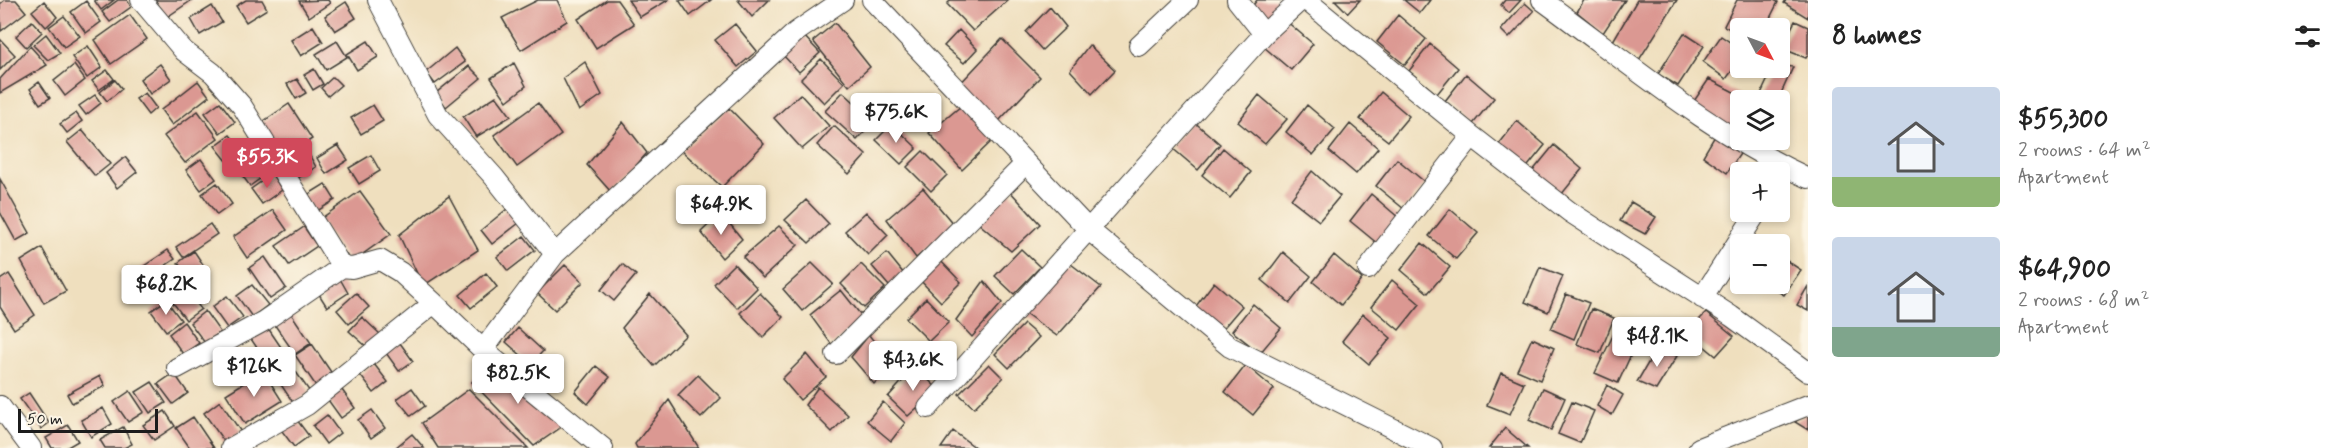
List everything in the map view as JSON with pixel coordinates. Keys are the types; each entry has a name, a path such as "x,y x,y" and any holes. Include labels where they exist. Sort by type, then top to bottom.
{"street":[{"path":"141,0 184,51 213,73 242,106 342,267"},
{"path":"378,0 438,115 494,177 555,254"},
{"path":"483,350 555,254 796,32 843,0"},
{"path":"872,0 1089,230 1230,347 1432,448"},
{"path":"1139,46 1188,0"},
{"path":"1237,0 1264,34"},
{"path":"928,408 1264,34 1301,0"},
{"path":"1306,0 1472,136 1570,212 1731,316 1808,372"},
{"path":"1542,0 1766,162"},
{"path":"1368,269 1472,136"},
{"path":"836,354 1026,163"},
{"path":"1790,175 1808,178"},
{"path":"1702,298 1751,222"},
{"path":"177,368 264,321 342,267 352,268 380,260 400,272 483,350 603,448"},
{"path":"231,448 307,405 434,303"},
{"path":"1699,448 1808,405"},
{"path":"0,406 31,448"}],"building":[{"path":"5,0 16,0 26,12 1,31 0,4"},
{"path":"94,0 114,0 101,10"},
{"path":"118,0 127,0 131,7 110,22 102,12"},
{"path":"155,0 192,0 167,17"},
{"path":"246,0 262,0 267,9 246,22 236,6"},
{"path":"328,0 330,3 309,17 299,1"},
{"path":"538,0 557,0 567,21 521,50 502,18"},
{"path":"607,0 617,0 634,24 596,48 578,19"},
{"path":"628,0 668,0 640,17"},
{"path":"679,0 711,0 690,16"},
{"path":"738,0 769,0 752,17"},
{"path":"951,0 1008,0 973,31 947,4"},
{"path":"1257,0 1287,0 1267,27 1248,12"},
{"path":"1335,0 1360,0 1348,13"},
{"path":"1404,0 1430,0 1420,13"},
{"path":"1505,0 1521,0 1509,13 1501,5"},
{"path":"1584,0 1625,0 1603,33 1577,12"},
{"path":"1637,0 1677,0 1639,60 1613,41"},
{"path":"1737,0 1774,0 1778,2 1770,18 1730,18 1730,29 1724,26"},
{"path":"1786,0 1808,0 1808,18 1784,3"},
{"path":"44,1 57,17 46,27 32,11"},
{"path":"86,1 101,22 86,33 71,12"},
{"path":"346,2 356,18 335,31 325,16"},
{"path":"1525,3 1534,11 1509,38 1501,30"},
{"path":"212,6 222,22 200,35 191,19"},
{"path":"1050,7 1066,27 1042,50 1026,32"},
{"path":"130,15 147,39 111,64 95,40"},
{"path":"1398,15 1426,39 1405,65 1377,42"},
{"path":"64,16 80,36 64,47 49,27"},
{"path":"1285,20 1313,44 1291,70 1264,47"},
{"path":"32,21 42,32 26,47 16,36"},
{"path":"1795,21 1808,27 1806,58 1790,52 1790,31"},
{"path":"835,23 870,67 849,86 813,41"},
{"path":"735,24 757,51 738,67 715,40"},
{"path":"313,26 323,42 301,56 291,40"},
{"path":"959,30 977,49 964,63 944,46"},
{"path":"801,33 820,53 799,72 780,52"},
{"path":"1684,33 1704,46 1678,86 1658,74"},
{"path":"46,34 60,53 48,60 33,45"},
{"path":"1721,36 1730,42 1730,74 1726,79 1703,62"},
{"path":"0,39 15,55 0,70"},
{"path":"1002,39 1040,77 997,123 956,88"},
{"path":"337,41 347,57 326,70 316,54"},
{"path":"368,41 378,57 357,70 347,54"},
{"path":"1430,44 1458,68 1437,94 1409,71"},
{"path":"1089,45 1115,70 1092,94 1070,70"},
{"path":"30,46 47,65 0,93 0,79"},
{"path":"88,46 102,67 87,78 72,57"},
{"path":"455,48 465,62 435,84 426,72"},
{"path":"821,59 844,83 824,103 801,79"},
{"path":"585,62 602,95 579,111 563,78"},
{"path":"514,63 526,86 507,101 491,78"},
{"path":"160,64 171,79 150,94 140,79"},
{"path":"74,65 85,80 65,96 54,81"},
{"path":"469,66 481,78 446,107 436,93"},
{"path":"314,69 323,84 313,90 304,75"},
{"path":"107,70 114,79 99,90 92,81"},
{"path":"1466,74 1494,98 1473,124 1445,101"},
{"path":"333,77 341,85 328,96 321,88"},
{"path":"1768,78 1788,78 1783,90 1763,90"},
{"path":"297,79 306,93 296,99 287,84"},
{"path":"1709,79 1730,90 1730,129 1690,107"},
{"path":"115,80 122,89 107,101 100,92"},
{"path":"198,81 209,96 172,125 161,110"},
{"path":"39,82 50,98 40,104 30,89"},
{"path":"843,92 875,121 857,140 825,111"},
{"path":"1381,92 1409,116 1388,141 1360,119"},
{"path":"145,93 156,108 148,115 136,99"},
{"path":"800,94 829,126 802,149 774,118"},
{"path":"95,95 101,103 86,115 79,106"},
{"path":"1259,95 1287,119 1265,144 1238,122"},
{"path":"496,96 511,116 476,137 463,117"},
{"path":"220,102 235,122 220,133 205,113"},
{"path":"538,103 561,135 517,167 494,135"},
{"path":"289,104 312,139 284,157 261,123"},
{"path":"373,105 383,121 361,134 351,118"},
{"path":"1307,105 1335,129 1313,155 1286,132"},
{"path":"961,106 994,139 962,170 929,133"},
{"path":"729,108 764,144 722,187 682,151"},
{"path":"198,111 218,138 185,163 164,136"},
{"path":"76,113 82,121 67,133 60,124"},
{"path":"1192,120 1220,144 1198,170 1171,147"},
{"path":"1517,121 1545,145 1524,171 1496,148"},
{"path":"623,122 647,153 612,193 587,165"},
{"path":"892,124 917,148 901,164 876,140"},
{"path":"1350,124 1378,148 1356,174 1329,151"},
{"path":"834,126 866,155 849,174 817,145"},
{"path":"1719,129 1730,137 1730,150 1743,150 1734,162 1730,162 1727,173 1703,156"},
{"path":"82,130 110,164 95,176 67,142"},
{"path":"230,135 246,155 231,166 215,146"},
{"path":"338,145 348,160 326,174 317,158"},
{"path":"1554,145 1582,169 1561,195 1532,172"},
{"path":"1223,148 1251,172 1230,198 1202,175"},
{"path":"307,151 316,167 295,180 285,164"},
{"path":"923,151 947,175 931,191 907,167"},
{"path":"250,155 265,175 250,186 235,166"},
{"path":"371,155 380,171 359,184 349,168"},
{"path":"125,157 137,172 117,188 106,173"},
{"path":"201,159 216,179 201,190 186,170"},
{"path":"1397,159 1426,183 1404,209 1376,186"},
{"path":"1312,171 1340,196 1319,221 1291,199"},
{"path":"272,174 282,190 262,204 251,189"},
{"path":"0,179 30,233 16,241 0,212"},
{"path":"217,183 232,204 217,215 202,194"},
{"path":"325,184 335,200 314,213 304,197"},
{"path":"923,188 954,225 916,258 887,219"},
{"path":"1008,189 1040,224 1011,251 977,222"},
{"path":"360,191 391,234 350,263 319,220"},
{"path":"1371,194 1399,218 1378,244 1350,221"},
{"path":"449,196 478,250 423,286 399,235"},
{"path":"806,200 829,224 809,243 785,220"},
{"path":"1631,202 1656,217 1645,234 1620,221"},
{"path":"507,209 519,223 492,244 481,230"},
{"path":"1450,209 1478,233 1456,259 1429,236"},
{"path":"273,210 287,230 247,258 233,237"},
{"path":"866,212 888,235 868,255 845,231"},
{"path":"721,213 742,239 722,258 701,232"},
{"path":"210,224 217,234 183,257 176,247"},
{"path":"779,226 798,245 763,278 743,257"},
{"path":"304,227 317,246 289,265 276,246"},
{"path":"524,236 535,250 508,271 497,257"},
{"path":"1422,243 1450,267 1428,293 1401,270"},
{"path":"42,248 66,291 44,303 21,261"},
{"path":"1021,249 1040,267 1014,294 995,276"},
{"path":"168,250 175,259 141,282 135,272"},
{"path":"194,251 208,272 193,283 178,263"},
{"path":"1283,252 1311,276 1290,303 1262,280"},
{"path":"887,253 904,274 889,286 872,266"},
{"path":"1334,255 1362,279 1341,305 1313,282"},
{"path":"265,257 286,288 270,299 249,268"},
{"path":"938,258 961,282 941,302 918,278"},
{"path":"1067,261 1101,287 1057,336 1022,311"},
{"path":"812,263 833,284 802,311 783,289"},
{"path":"1790,263 1801,270 1790,286"},
{"path":"622,264 636,275 614,301 601,290"},
{"path":"734,264 757,288 737,308 714,284"},
{"path":"861,264 885,288 864,308 841,284"},
{"path":"565,265 583,282 555,310 537,293"},
{"path":"1540,267 1563,276 1548,312 1525,302"},
{"path":"486,273 497,287 471,308 460,295"},
{"path":"9,274 35,315 14,329 0,307 0,280"},
{"path":"339,277 348,293 327,307 317,291"},
{"path":"1392,280 1420,304 1399,330 1371,307"},
{"path":"984,281 1002,303 972,337 956,320"},
{"path":"1214,282 1242,306 1220,332 1193,310"},
{"path":"252,285 268,305 252,317 237,296"},
{"path":"1808,286 1808,311 1797,305"},
{"path":"186,289 201,309 186,320 171,300"},
{"path":"841,290 864,319 832,345 810,315"},
{"path":"356,293 369,307 349,324 337,310"},
{"path":"760,293 783,317 763,337 740,313"},
{"path":"650,294 686,335 654,366 622,328"},
{"path":"1566,294 1589,303 1574,339 1551,329"},
{"path":"227,296 243,317 227,328 212,307"},
{"path":"926,298 949,322 929,341 906,318"},
{"path":"166,300 181,320 166,331 151,311"},
{"path":"1253,304 1281,328 1260,353 1232,331"},
{"path":"1591,309 1614,318 1600,353 1577,344"},
{"path":"205,311 220,332 205,343 190,323"},
{"path":"290,312 311,343 295,354 274,324"},
{"path":"1706,313 1734,336 1716,356 1687,332"},
{"path":"1363,314 1391,338 1369,364 1342,341"},
{"path":"362,317 380,334 368,348 349,331"},
{"path":"184,322 199,343 183,354 169,334"},
{"path":"1024,324 1039,337 1009,368 995,354"},
{"path":"1618,325 1640,335 1618,383 1595,373"},
{"path":"268,328 289,359 272,370 251,339"},
{"path":"518,328 543,351 531,364 506,342"},
{"path":"869,335 892,365 874,384 851,357"},
{"path":"1532,338 1554,348 1540,380 1517,370"},
{"path":"400,343 413,361 399,371 386,353"},
{"path":"312,344 333,375 316,386 295,355"},
{"path":"1658,346 1677,356 1656,390 1637,382"},
{"path":"234,350 249,370 234,381 219,361"},
{"path":"807,354 826,377 800,400 782,379"},
{"path":"289,362 310,392 294,404 273,373"},
{"path":"491,362 566,424 534,446 472,382"},
{"path":"374,364 388,382 374,393 360,375"},
{"path":"989,364 1003,378 974,408 959,394"},
{"path":"1246,365 1274,389 1253,415 1225,392"},
{"path":"596,366 610,377 588,404 575,392"},
{"path":"915,367 938,389 908,416 888,397"},
{"path":"263,371 282,401 245,424 226,394"},
{"path":"174,373 188,393 173,404 158,384"},
{"path":"1501,373 1524,383 1510,414 1487,405"},
{"path":"698,375 721,398 701,418 678,395"},
{"path":"100,376 105,386 72,403 67,394"},
{"path":"152,382 166,403 150,413 136,392"},
{"path":"1607,385 1623,395 1612,415 1597,406"},
{"path":"818,387 848,415 832,432 805,405"},
{"path":"412,388 425,406 411,416 397,399"},
{"path":"1543,388 1565,398 1551,430 1529,420"},
{"path":"469,389 528,448 438,448 422,423"},
{"path":"342,390 355,408 341,418 328,400"},
{"path":"130,391 144,412 128,422 114,402"},
{"path":"29,393 49,423 41,429 20,399"},
{"path":"669,400 699,448 637,448 635,444"},
{"path":"220,401 241,432 225,443 204,413"},
{"path":"883,402 905,423 891,441 867,421"},
{"path":"1572,402 1594,411 1580,443 1558,434"},
{"path":"103,408 112,424 91,437 81,420"},
{"path":"372,410 385,428 371,438 358,420"},
{"path":"165,411 175,426 154,440 143,425"},
{"path":"1808,413 1808,430 1795,422"},
{"path":"327,415 340,433 326,444 313,426"},
{"path":"294,416 309,436 294,447 279,427"},
{"path":"193,417 214,448 190,448 176,428"},
{"path":"68,425 78,441 66,448 52,448 46,438"},
{"path":"123,427 132,444 124,448 105,448 100,440"},
{"path":"1505,428 1528,448 1489,448"},
{"path":"953,431 976,448 941,448"},
{"path":"412,434 424,448 395,448"}]}
